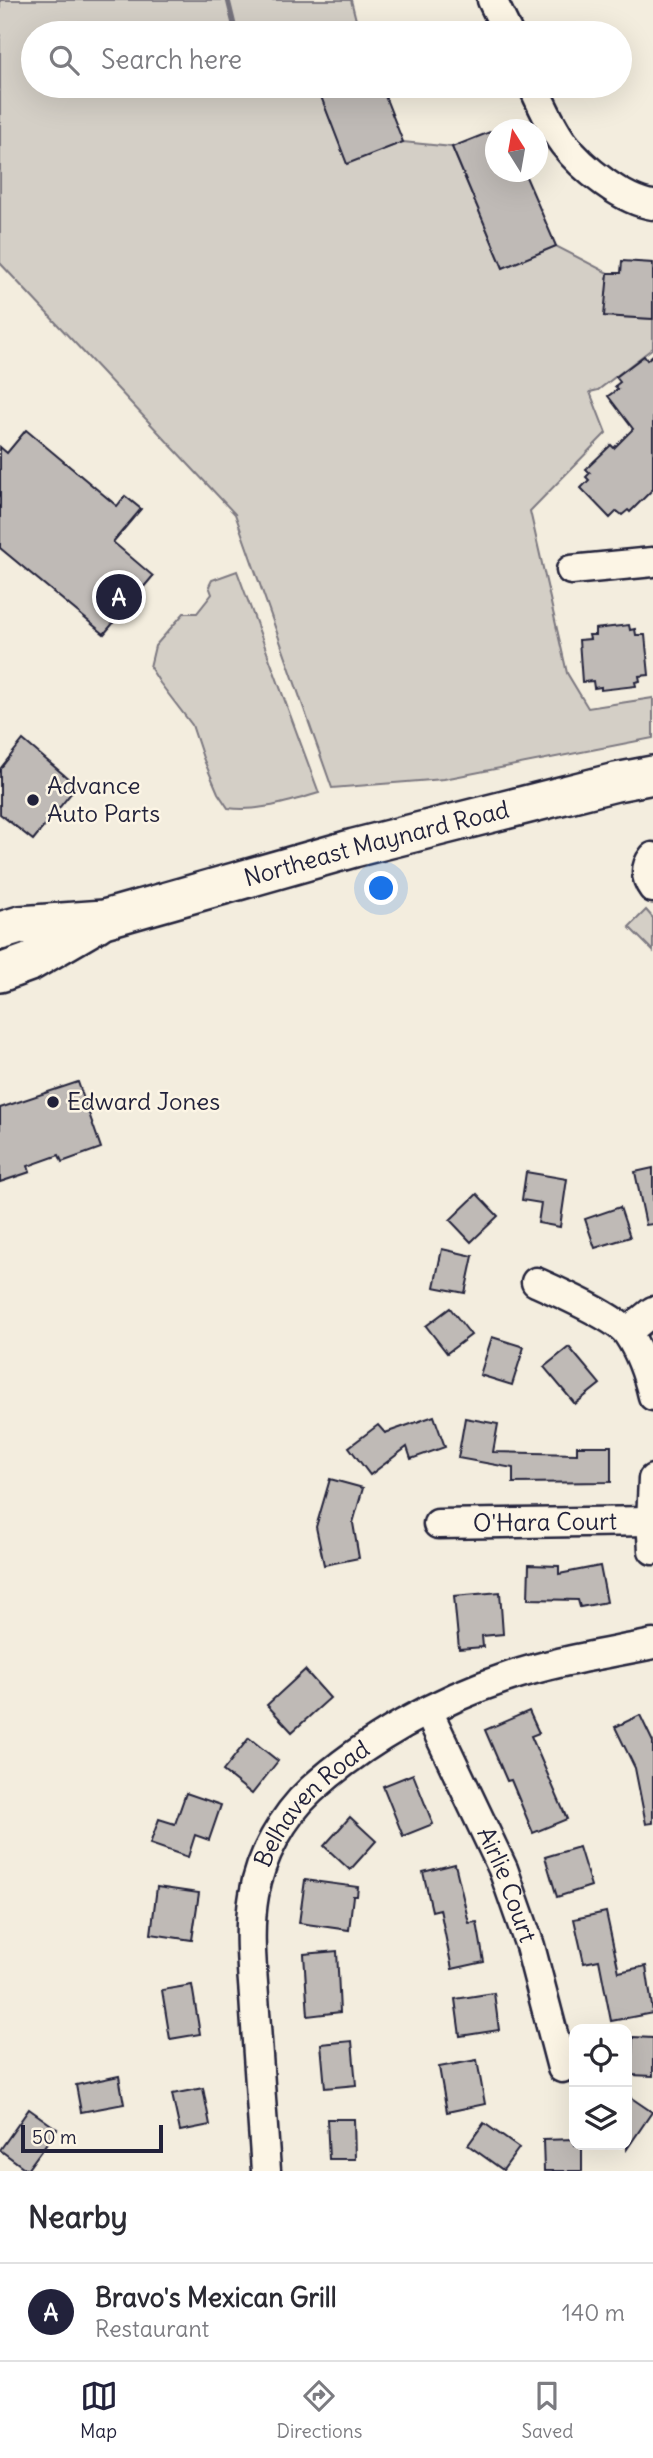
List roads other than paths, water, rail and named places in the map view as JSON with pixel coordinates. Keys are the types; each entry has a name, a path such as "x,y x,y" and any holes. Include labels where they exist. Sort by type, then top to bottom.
{"main road":[{"name":"Northeast Maynard Road","path":"0,931 20,925 104,919 354,848 653,775"},
{"name":"Northeast Maynard Road","path":"0,972 30,962 104,919"}],"street":[{"path":"492,0 502,21"},
{"path":"539,98 564,145 610,186 629,199 653,205"},
{"path":"571,570 653,562"},
{"path":"653,857 647,865 646,873 653,888"},
{"path":"536,1282 580,1302 627,1332 648,1376 653,1396"},
{"path":"627,1332 653,1311"},
{"path":"653,1479 653,1550"},
{"name":"O'Hara Court","path":"438,1524 651,1521"},
{"name":"Belhaven Road","path":"266,2171 251,1948 253,1896 263,1860 275,1838 309,1792 362,1750 428,1711 506,1677 547,1665 653,1644"},
{"name":"Airlie Court","path":"428,1711 503,1869 530,1946 562,2068"}],"waterway":[{"path":"228,0 233,21"}],"place":[{"name":"Bravo's Mexican Grill","path":"119,597"},
{"name":"Advance Auto Parts","path":"33,800"},
{"name":"Edward Jones","path":"53,1102"}]}
